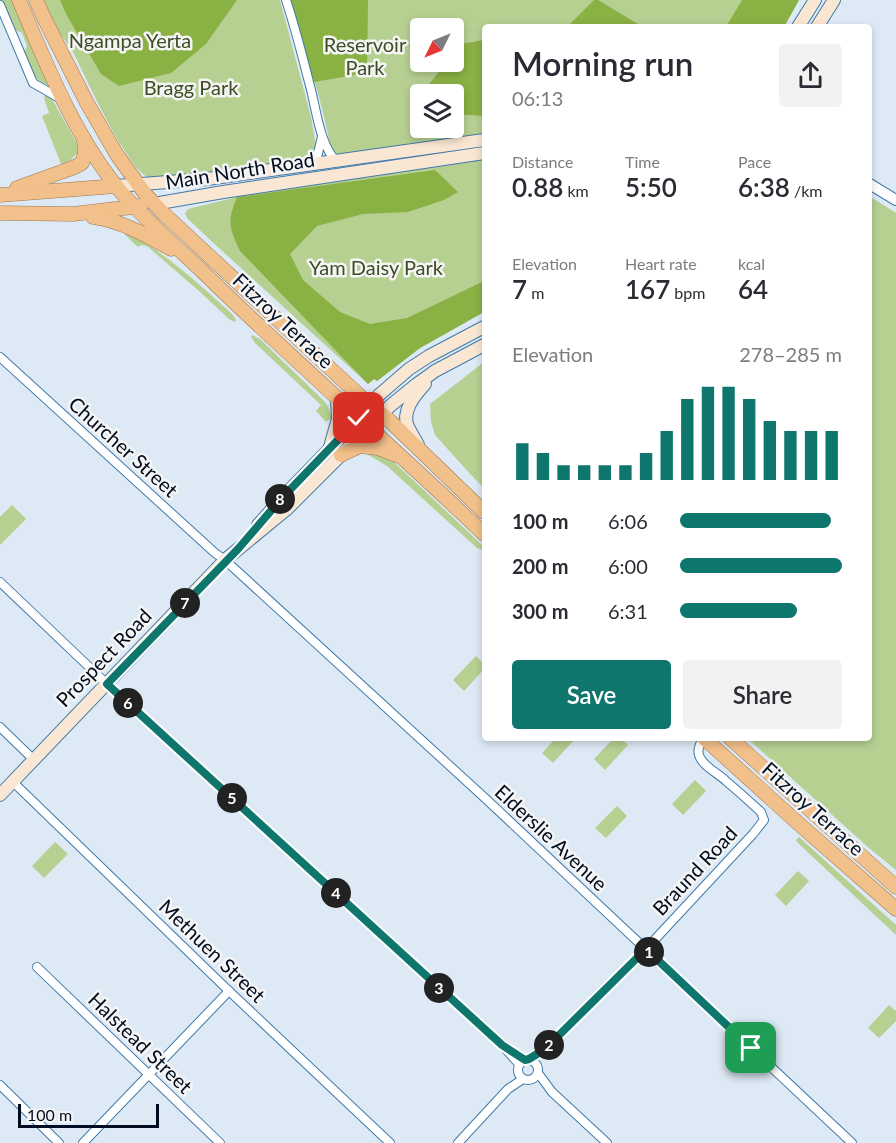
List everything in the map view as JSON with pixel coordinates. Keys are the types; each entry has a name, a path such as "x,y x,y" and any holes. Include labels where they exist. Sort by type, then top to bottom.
{"highway":[{"name":"Fitzroy Terrace","path":"19,0 84,139 116,186 135,208 252,320 406,459 482,532"},
{"name":"Fitzroy Terrace","path":"36,0 87,103 117,156 154,204 421,450 482,510"},
{"path":"0,194 82,163 85,153 84,139"},
{"name":"Main North Road","path":"0,194 116,186"},
{"name":"Main North Road","path":"0,213 73,214 154,204"},
{"path":"73,214 125,225 191,260"},
{"path":"252,320 264,307"},
{"path":"336,452 367,446 406,459"},
{"name":"Fitzroy Terrace","path":"707,741 896,909"},
{"name":"Fitzroy Terrace","path":"733,741 896,887"},
{"path":"750,756 768,784 799,812 801,818 799,824"}],"main road":[{"path":"800,24 815,0"},
{"path":"819,24 834,0"},
{"name":"Main North Road","path":"116,186 192,181 482,140"},
{"name":"Main North Road","path":"154,204 482,153"},
{"name":"Prospect Road","path":"364,422 370,404 402,376 429,356 482,328"},
{"name":"Prospect Road","path":"0,795 225,560 288,508 364,422 382,414 435,371 482,346"},
{"path":"421,450 407,425 406,415 416,395 435,371"},
{"path":"336,452 337,399"}],"street":[{"path":"286,0 323,136 331,156 337,162"},
{"path":"0,5 33,83 65,102"},
{"path":"315,165 323,136"},
{"path":"872,185 896,200"},
{"name":"Churcher Street","path":"0,357 225,560"},
{"name":"Elderslie Avenue","path":"225,560 494,807 852,1143"},
{"path":"0,582 107,684 502,1045 522,1064 527,1079 552,1092"},
{"path":"0,727 34,760"},
{"name":"Braund Road","path":"522,1064 545,1049 646,949 764,820 761,812 724,778 704,764 698,752 702,741"},
{"name":"Methuen Street","path":"13,782 390,1143"},
{"name":"Halstead Street","path":"37,967 220,1143"},
{"path":"83,1143 229,991"},
{"name":"Braund Road","path":"527,1079 534,1078 545,1049"},
{"path":"522,1064 534,1062 552,1092 607,1143"},
{"path":"458,1143 508,1089 522,1064"},
{"path":"508,1089 527,1079"},
{"path":"0,1085 59,1143"}],"green space":[{"path":"2,0 12,0 48,85 39,80 33,72 24,52 27,46 22,33 14,29"},
{"name":"Bragg Park","path":"43,0 280,0 311,117 316,146 312,158 212,174 149,178 140,171 119,141 75,56 49,15"},
{"name":"Ngampa Yerta","path":"60,0 237,0 206,44 171,73 119,86 101,74"},
{"name":"Reservoir Park","path":"290,0 799,0 786,24 482,24 482,138 337,158 332,155 319,96"},
{"path":"290,0 368,0 367,73 314,82"},
{"path":"594,0 598,0 638,24 570,24"},
{"path":"742,0 799,0 786,24 728,24"},
{"path":"482,40 482,116 464,115 464,84 429,84 439,72 464,72 464,43"},
{"path":"45,95 53,101 79,147 79,155 76,154 70,161 61,164 42,116 49,113"},
{"name":"Yam Daisy Park","path":"482,157 482,313 420,348 377,381 374,379 368,384 208,238 187,218 185,213 188,209 237,197"},
{"path":"435,170 458,192 444,200 408,212 363,214 317,226 290,254 303,280 340,312 370,324 407,318 482,282 482,313 420,348 377,381 374,379 368,384 240,251 233,236 231,224 237,197"},
{"path":"872,198 896,213 896,870 750,741 872,741"},
{"path":"127,232 183,270 233,315 235,322 147,246 138,247 124,234"},
{"path":"252,335 260,339 324,401 332,418 326,422 316,411 321,405 256,344"},
{"path":"482,364 482,486 435,435 431,422 430,404"},
{"path":"368,450 394,462 481,544 482,549 477,548 387,466 367,454"},
{"path":"12,505 26,519 0,545 0,517"},
{"path":"476,656 482,662 482,671 464,691 453,680"},
{"path":"553,741 573,741 553,763 542,753"},
{"path":"611,741 624,741 628,745 605,770 594,759"},
{"path":"695,780 706,791 683,815 672,804"},
{"path":"617,806 627,816 606,838 595,828"},
{"path":"799,837 896,925 896,935 797,842"},
{"path":"55,842 68,854 44,878 32,866"},
{"path":"798,871 809,881 786,906 775,895"},
{"path":"889,1005 896,1011 896,1021 879,1038 868,1028"}],"route":[{"path":"359,418 282,498 238,549 107,684 502,1045 525,1060 545,1049 646,949 751,1048"}]}
